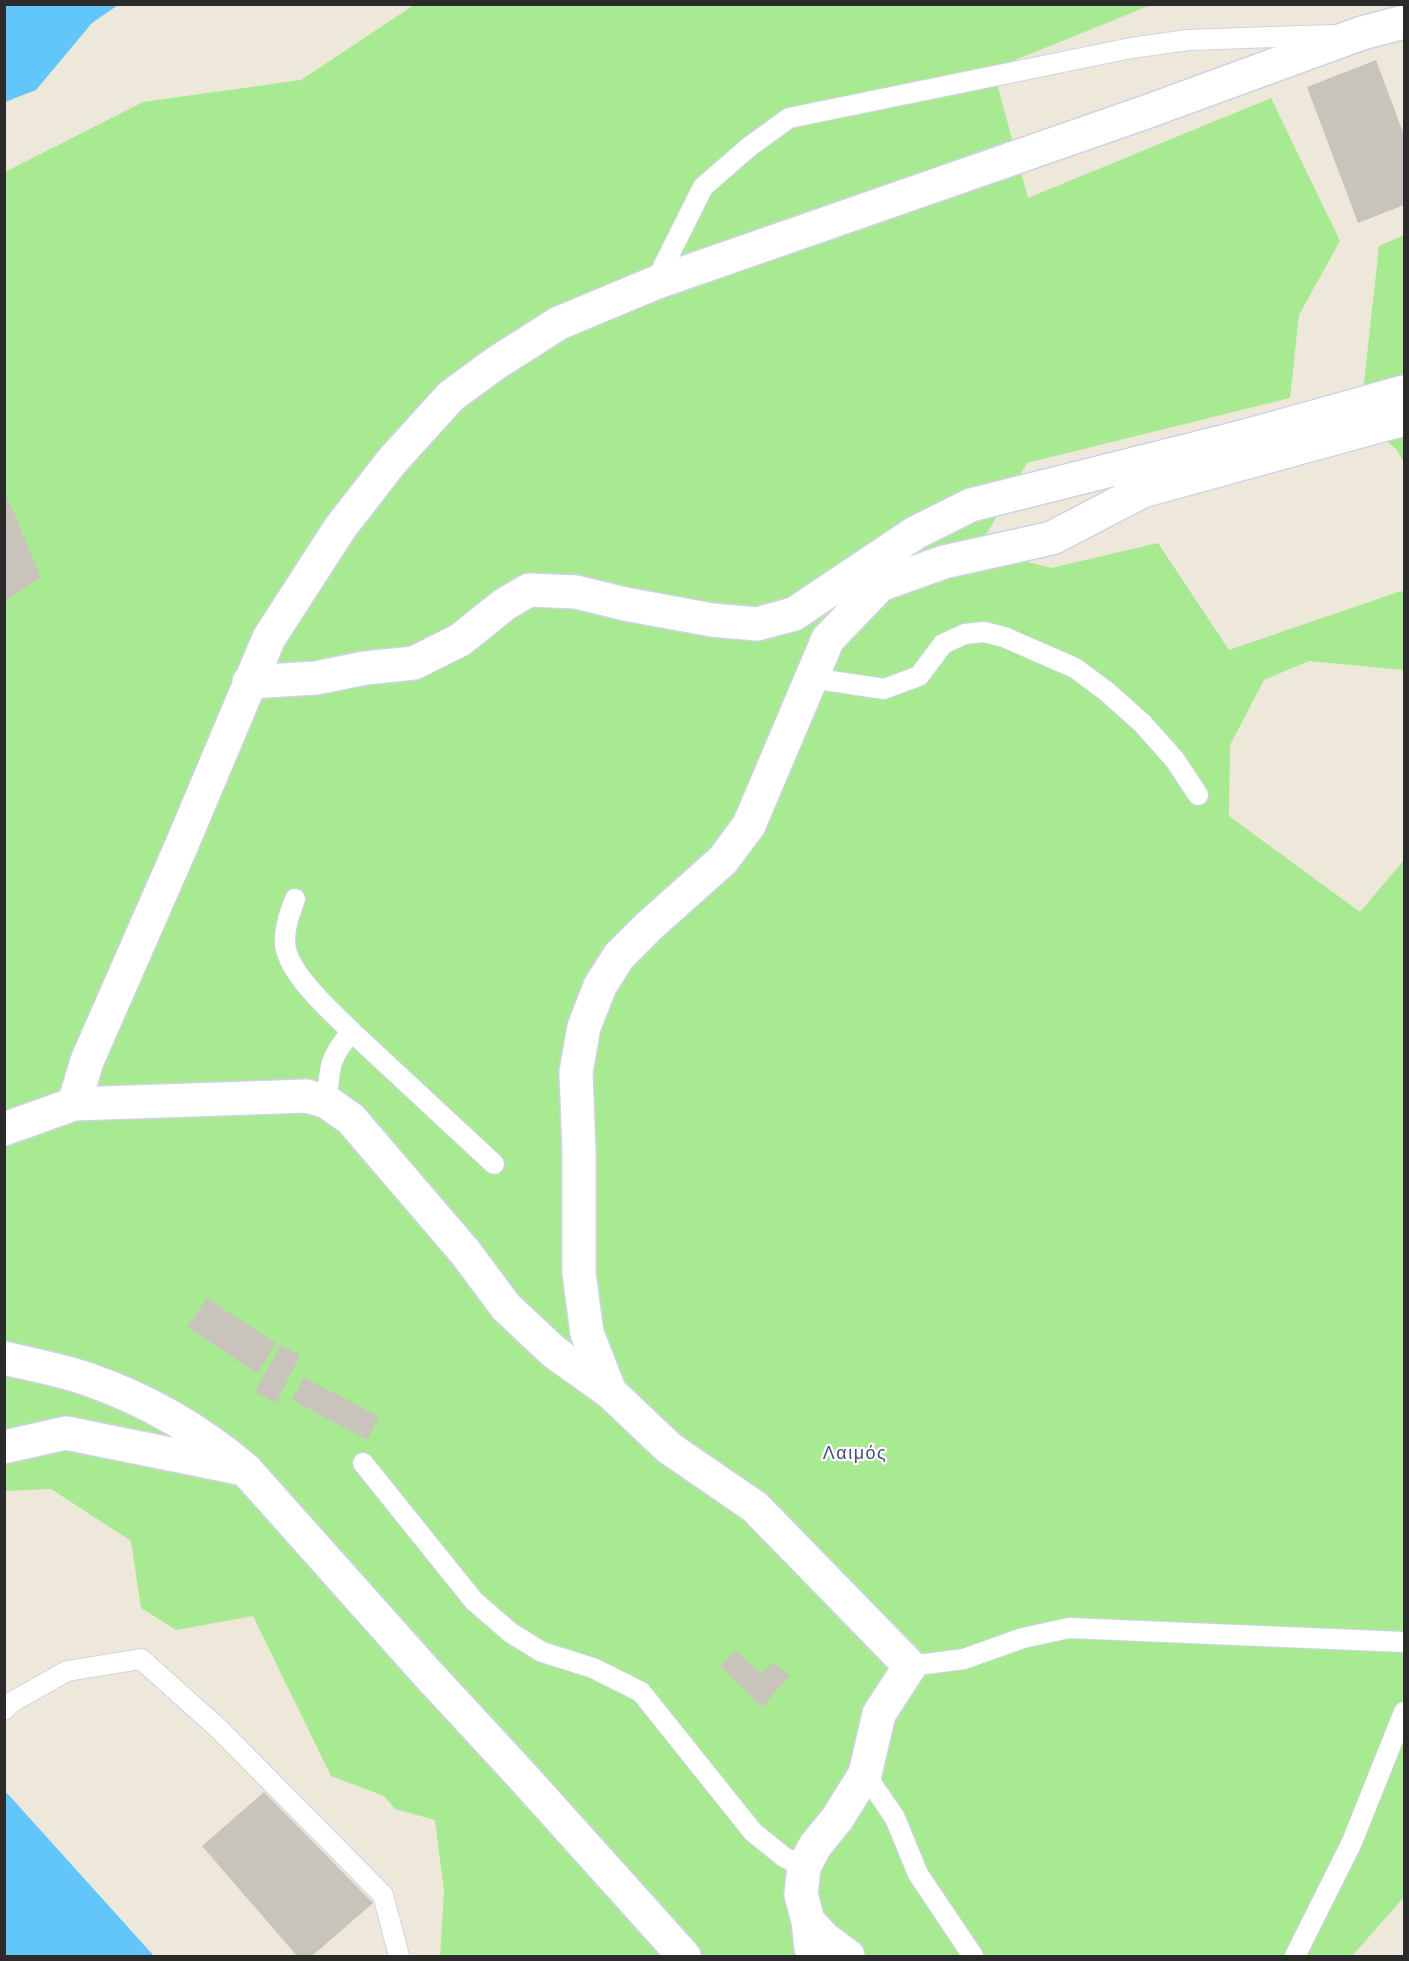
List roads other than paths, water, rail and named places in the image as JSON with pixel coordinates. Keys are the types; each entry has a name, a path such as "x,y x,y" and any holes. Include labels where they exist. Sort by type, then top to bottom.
{"street":[{"path":"74,1104 87,1061 269,638 340,528 392,461 451,396 496,363 559,323 654,283 1135,116 1362,33 1404,22"},
{"path":"249,682 316,678 365,668 414,663 460,640 505,604 529,591 576,592 625,604 712,620 757,624 794,614 915,533 971,504 1269,430 1404,392"},
{"path":"610,1392 587,1333 579,1274 579,1152 576,1072 584,1027 600,986 619,956 723,860 749,825 828,639 880,585 944,562 1052,538 1142,491 1404,419"},
{"path":"4,1129 74,1104 307,1096 327,1102 351,1119 465,1252 506,1307 554,1352 610,1392 669,1448 755,1507 910,1666 879,1714 865,1774 804,1867 801,1894 814,1956"},
{"path":"4,1358 89,1380 160,1410 216,1445 246,1469 426,1672 684,1956"},
{"path":"4,1447 66,1433 246,1469"},
{"path":"808,1921 825,1939 848,1956"}],"lane":[{"path":"654,283 703,187 749,147 789,118 1131,48 1188,40 1362,33"},
{"path":"811,678 884,688 919,676 943,644 965,634 984,632 1005,637 1075,668 1106,691 1149,730 1175,760 1198,795"},
{"path":"295,899 287,919 284,942 291,962 303,982 352,1032 494,1164"},
{"path":"327,1102 329,1068 341,1043 352,1032"},
{"path":"363,1463 474,1601 511,1633 542,1652 593,1668 641,1692 753,1832 784,1857 804,1867"},
{"path":"910,1666 964,1659 1023,1638 1069,1628 1404,1642"},
{"path":"4,1710 12,1702 67,1671 141,1659 219,1730 383,1895 399,1956"},
{"path":"1295,1956 1352,1842 1404,1712"},
{"path":"865,1774 895,1818 918,1874 973,1956"}],"water":[{"path":"5,4 118,5 92,23 36,90 5,102"},
{"path":"7,1793 154,1956 5,1956 4,1795"}],"district":[{"name":"Λαιμός","path":"855,1454"}]}
